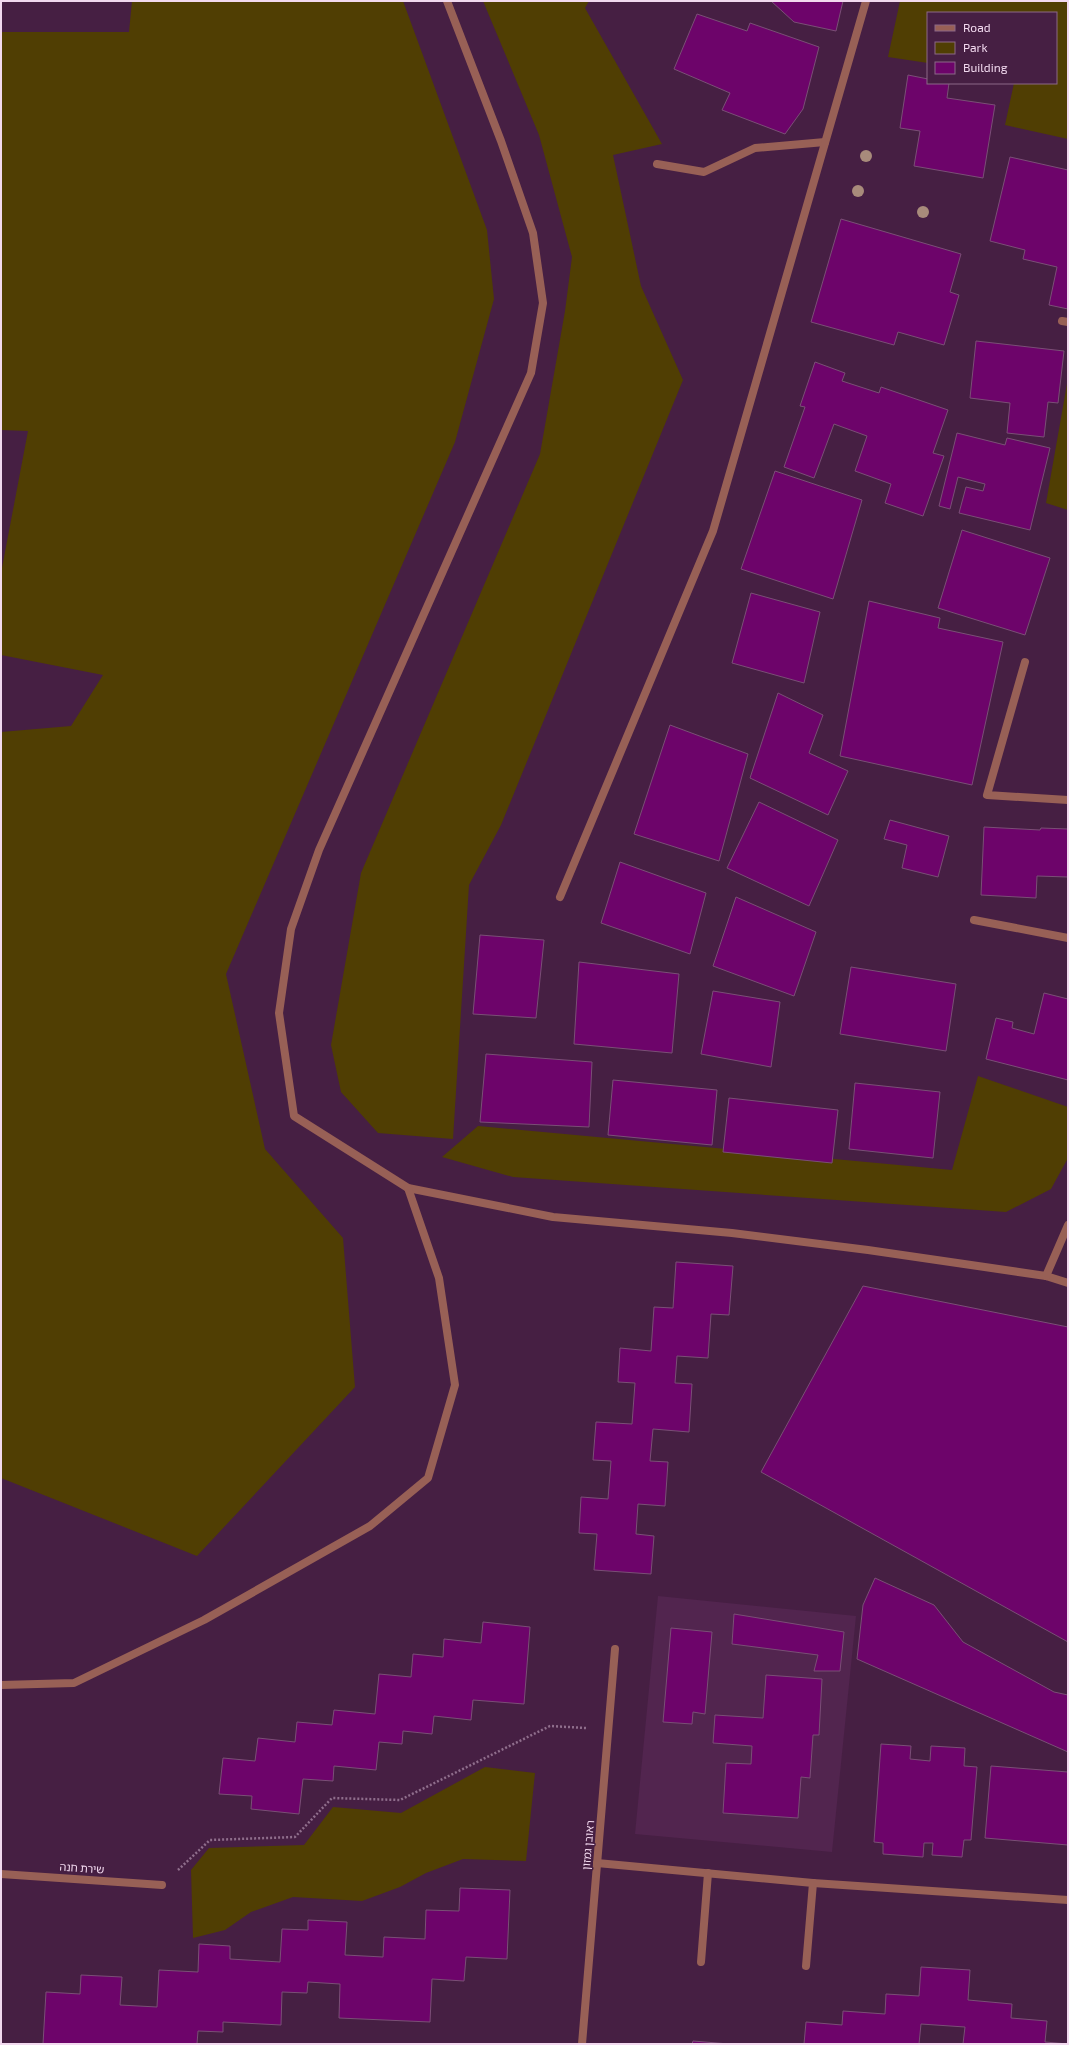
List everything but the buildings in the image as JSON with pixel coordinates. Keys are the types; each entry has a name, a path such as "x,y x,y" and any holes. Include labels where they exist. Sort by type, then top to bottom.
{"street":[{"path":"447,1 501,141 533,233 543,303 531,373 319,850 291,929 279,1013 294,1116 408,1188 553,1217 732,1233 868,1250 1046,1276 1068,1283"},
{"path":"560,896 713,531 866,1"},
{"path":"657,164 704,172 755,148 826,142"},
{"path":"1026,662 987,795 1068,800"},
{"path":"974,920 1068,938"},
{"path":"1,1685 74,1683 182,1631 370,1526 428,1478 454,1385 439,1278 408,1188"},
{"path":"1046,1276 1068,1226"},
{"name":"ראובן גמזון","path":"582,2044 615,1648"},
{"path":"597,1863 813,1883 1068,1900"},
{"path":"701,1962 708,1873"},
{"name":"שירת חנה","path":"1,1874 162,1885"},
{"path":"806,1966 813,1883"}],"path":[{"path":"162,1885 210,1840 295,1837 332,1798 400,1800 550,1726 608,1729"}],"shaded area":[{"path":"658,1596 856,1616 832,1852 635,1834"}],"green space":[{"path":"132,1 403,1 487,230 494,299 455,442 226,974 265,1149 343,1238 355,1387 197,1556 1,1478 1,732 71,726 103,675 1,655 1,573 28,431 1,430 1,32 129,32"},
{"path":"483,1 589,1 585,8 662,144 613,155 641,286 683,380 501,825 469,885 453,1139 378,1133 341,1092 331,1045 361,873 540,454 565,311 572,257 539,135"},
{"path":"900,1 1068,1 1068,139 1005,125 1014,84 1057,84 1057,12 927,12 927,63 888,57"},
{"path":"1068,378 1068,510 1046,503"},
{"path":"978,1076 1068,1107 1068,1158 1051,1189 1006,1212 513,1177 442,1157 478,1126 952,1170"},
{"path":"485,1767 535,1773 526,1861 463,1859 426,1873 400,1887 362,1901 293,1897 251,1912 225,1930 193,1938 191,1870 209,1848 304,1845 333,1807 401,1813"}]}
